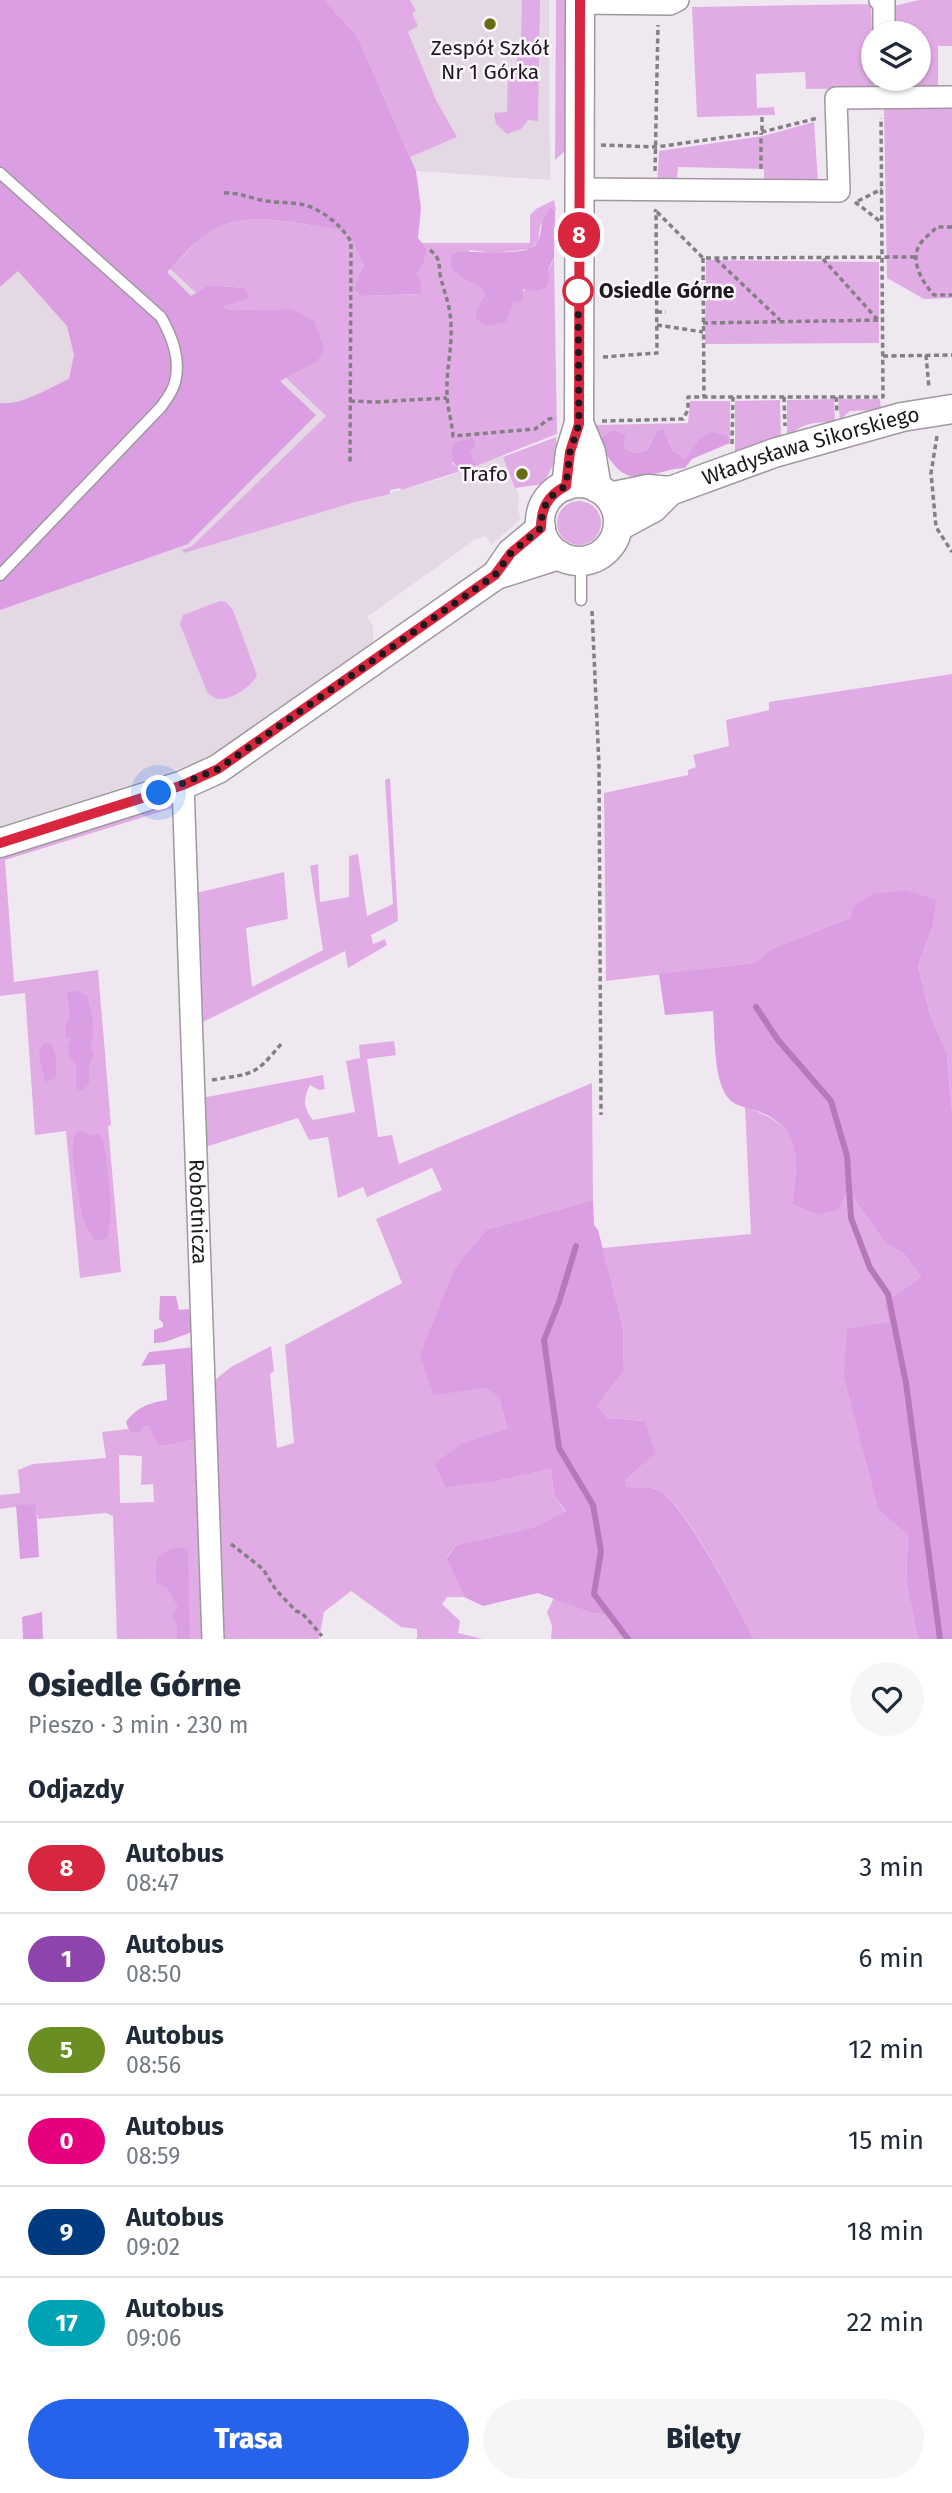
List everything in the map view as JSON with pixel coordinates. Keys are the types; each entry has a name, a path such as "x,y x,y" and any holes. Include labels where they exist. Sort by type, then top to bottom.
{"street":[{"path":"566,486 570,452 578,421 580,2 670,4 678,0"},
{"path":"880,0 884,3 884,21"},
{"path":"579,189 653,198 761,190 839,191 836,98 952,97"},
{"name":"Władysława Sikorskiego","path":"618,527 653,508 670,491 774,453 902,417 940,419"},
{"path":"495,575 573,567 601,555 609,547 618,527 615,506 603,492 578,421"},
{"path":"573,567 544,539 541,528 544,506 550,497 566,486 579,483 603,492"},
{"name":"Władysława Sikorskiego","path":"603,492 648,489 670,491"},
{"path":"0,843 183,785 218,769 495,575 511,553 541,528"},
{"name":"Robotnicza","path":"183,785 199,1082 213,1639"}],"lane":[{"path":"0,173 161,317 173,339 176,360 175,383 161,407 0,575"},
{"path":"573,567 581,600"}],"path":[{"path":"594,357 657,353 656,211 653,198 658,20"},
{"path":"430,250 437,255 441,265 440,273 448,297 452,329 447,398 453,436 535,429 549,419 683,419 688,410 688,397 883,397 880,320 883,97"},
{"path":"594,145 656,147 761,133 836,114"},
{"path":"761,190 762,117"},
{"path":"224,193 240,193 262,200 314,208 345,230 351,242 350,463"},
{"path":"855,202 882,222"},
{"path":"656,211 704,258 916,257"},
{"path":"952,227 937,228 920,244 916,257 921,281 934,295 952,295"},
{"path":"704,258 704,397"},
{"path":"715,258 780,320"},
{"path":"823,258 880,320"},
{"path":"657,312 666,312"},
{"path":"703,323 880,320"},
{"path":"657,325 703,331"},
{"path":"926,355 940,419 931,473 936,527 952,552"},
{"path":"883,356 952,355"},
{"path":"732,468 733,397"},
{"path":"350,401 387,402 447,398"},
{"path":"573,567 591,594 599,766 601,1115"},
{"path":"199,1082 251,1073 261,1068 281,1044"},
{"path":"210,1535 236,1546 263,1569 275,1590 296,1611 302,1612 322,1636"}],"shaded area":[{"path":"0,0 324,0 357,36 416,171 421,208 418,238 427,249 424,263 417,275 422,283 420,294 362,296 354,289 364,265 348,231 256,219 221,226 201,237 167,272 191,296 208,285 244,288 249,298 222,306 227,310 292,309 314,321 324,349 317,362 280,381 316,415 188,544 0,610 0,581 177,383 175,338 132,289 0,167"},
{"path":"324,0 549,0 550,180 416,171"},
{"path":"324,0 410,0 416,11 412,13 418,26 408,32 436,100 457,137 410,157 357,36"},
{"path":"522,0 540,0 538,121 528,120 521,129 507,134 496,124 494,113 507,112 508,72 517,72 517,49 521,48"},
{"path":"556,0 570,0 568,148 555,160"},
{"path":"919,0 952,0 952,46 938,46 938,89 931,89 931,21 894,21 894,6"},
{"path":"871,4 872,21 861,21 861,88 806,89 805,72 756,74 757,108 774,107 775,115 697,117 692,7"},
{"path":"0,109 326,416 192,546 183,550 447,477 502,455 519,495 518,510 521,519 491,545 486,536 476,539 367,617 373,626 373,646 210,759 0,827"},
{"path":"884,109 952,109 952,298 924,299 887,278"},
{"path":"814,122 818,182 764,189 764,169 678,167 676,189 657,187 659,151 763,136"},
{"path":"0,178 157,319 168,342 172,362 169,381 158,404 0,568 0,403 26,399 69,379 74,355 67,326 18,271 0,287"},
{"path":"554,200 556,210 552,208 540,226 538,242 530,249 493,253 470,250 455,273 483,291 485,295 477,308 513,302 526,288 536,291 554,257 557,434 476,466 469,450 452,463 461,471 184,553 182,550 192,546 326,416 286,378 317,362 292,309 227,310 221,306 244,288 208,285 196,293 170,269 205,234 237,221 256,219 349,231 364,265 362,296 420,294 417,275 424,263 427,249 422,243 530,243 530,215"},
{"path":"551,207 555,211 554,257 548,271 550,276 546,288 536,291 523,289 522,301 513,302 506,322 486,326 476,319 477,308 485,295 476,285 458,275 451,264 451,256 457,252 512,252 532,248 537,243 542,222"},
{"path":"706,260 879,262 879,343 705,344"},
{"path":"834,399 835,422 809,424 787,437 787,400"},
{"path":"838,399 880,399 881,410 850,411 840,420"},
{"path":"780,400 781,439 735,455 735,401"},
{"path":"690,401 730,401 730,443 728,436 698,440 687,460 673,451 664,430 658,430 647,450 635,453 597,441 597,425 688,423"},
{"path":"613,430 625,435 624,449 635,453 647,450 658,430 664,430 673,451 686,459 698,440 712,432 728,436 730,443 692,459 685,468 636,477 621,472 597,441"},
{"path":"556,437 557,456 544,484 515,488 503,457"},
{"path":"472,438 475,442 470,451 476,466 461,471 452,458 452,448 454,443"},
{"path":"579,501 588,502 595,507 600,514 600,532 595,539 588,544 579,545 570,544 563,539 558,532 557,523 558,514 563,507 570,502"},
{"path":"220,601 226,602 233,610 257,675 243,690 220,699 207,692 180,624 183,615"},
{"path":"952,674 952,1112 947,1054 930,1014 918,966 932,928 850,918 771,949 754,963 606,981 604,793 688,775 688,770 696,767 693,755 729,746 726,720 769,710 769,702"},
{"path":"390,778 398,921 371,935 373,944 385,939 387,945 348,968 345,951 197,1025 192,894 284,872 288,919 246,928 252,987 323,950 310,866 318,864 320,902 349,897 349,856 358,854 367,916 393,904 385,780"},
{"path":"174,801 176,807 5,860 14,982 98,970 121,1272 80,1278 66,1131 35,1135 25,993 0,996 0,852"},
{"path":"906,890 936,900 932,928 918,966 930,1014 947,1054 952,1112 952,1639 918,1639 906,1581 908,1535 879,1511 844,1377 847,1329 889,1322 884,1303 921,1277 904,1254 885,1243 848,1190 839,1210 818,1215 792,1204 796,1162 791,1139 785,1129 774,1120 730,1100 720,1082 713,1011 665,1015 659,974 754,963 771,949 850,918 853,907 872,894"},
{"path":"78,991 87,996 93,1028 90,1045 94,1055 89,1064 89,1084 82,1091 76,1088 76,1063 70,1057 68,1048 71,1039 66,1038 65,1028 70,1016 67,992"},
{"path":"394,1041 396,1055 367,1059 378,1137 392,1135 399,1164 592,1083 593,1200 488,1229 485,1387 499,1395 507,1430 463,1443 496,1481 551,1469 554,1495 566,1512 535,1527 456,1545 447,1557 464,1597 447,1597 442,1604 460,1621 458,1633 483,1639 417,1639 417,1629 401,1627 351,1591 324,1612 319,1639 218,1639 215,1380 231,1367 271,1346 274,1371 270,1374 277,1448 294,1443 285,1345 402,1283 376,1219 442,1190 432,1168 367,1197 363,1187 338,1198 328,1137 309,1140 298,1118 205,1147 210,1248 207,1248 201,1098 323,1075 325,1089 319,1090 310,1085 306,1095 307,1111 313,1120 355,1112 346,1061 360,1058 359,1045"},
{"path":"42,1045 52,1045 56,1070 55,1078 45,1082 39,1054"},
{"path":"745,1107 778,1123 788,1132 793,1142 796,1168 792,1204 818,1215 839,1210 848,1190 885,1243 904,1254 921,1277 884,1303 889,1322 879,1511 908,1535 906,1581 918,1639 754,1639 711,1558 669,1498 656,1489 627,1488 625,1480 645,1421 608,1418 597,1406 624,1371 623,1328 602,1248 751,1234"},
{"path":"76,1132 84,1132 89,1136 99,1134 108,1169 109,1230 107,1238 96,1241 86,1226 82,1212 73,1155"},
{"path":"593,1200 594,1225 598,1230 623,1328 624,1371 597,1406 608,1418 645,1421 655,1453 625,1480 627,1487 659,1490 669,1498 696,1534 754,1639 625,1639 614,1615 592,1613 538,1593 483,1606 464,1597 447,1558 456,1545 535,1527 566,1511 554,1495 551,1469 496,1481 445,1487 435,1463 463,1443 507,1429 499,1396 485,1388 433,1395 420,1355 453,1273 488,1229"},
{"path":"160,1296 176,1296 179,1310 189,1309 192,1332 154,1343 154,1330 163,1327 159,1319"},
{"path":"195,1347 198,1439 158,1447 150,1427 145,1426 140,1432 130,1433 126,1422 139,1409 167,1400 165,1364 141,1366 149,1352"},
{"path":"145,1426 151,1427 158,1447 198,1439 206,1639 117,1639 113,1516 106,1513 38,1519 35,1504 0,1509 0,1495 20,1493 18,1470 33,1464 106,1458 102,1432 128,1429 130,1433 140,1432","holes":["119,1455 142,1456 141,1485 153,1484 154,1502 120,1503"]},
{"path":"36,1504 39,1557 20,1559 16,1505"},
{"path":"179,1547 188,1549 190,1639 177,1639 177,1626 172,1615 178,1606 168,1589 156,1583 158,1558"},
{"path":"554,1598 592,1613 615,1615 625,1639 551,1639 552,1626 547,1612"},
{"path":"42,1612 43,1639 23,1639 22,1617"}],"waterway":[{"path":"756,1007 778,1040 831,1101 847,1156 851,1218 870,1268 888,1294 906,1383 940,1639"},
{"path":"576,1246 544,1340 559,1448 593,1505 601,1551 594,1594 628,1639"}],"bus line":[{"name":"8","path":"0,843 183,785 218,769 495,575 511,553 541,528 544,506 550,497 566,486 570,452 579,424 580,0"}],"place":[{"name":"Zespół Szkół Nr 1 Górka","path":"490,24"},
{"name":"Osiedle Górne","path":"578,291"},
{"name":"Trafo","path":"522,474"}],"route":[{"path":"159,793 218,769 495,575 511,553 541,528 544,506 550,497 566,486 570,452 579,424 578,288 578,291"}]}
